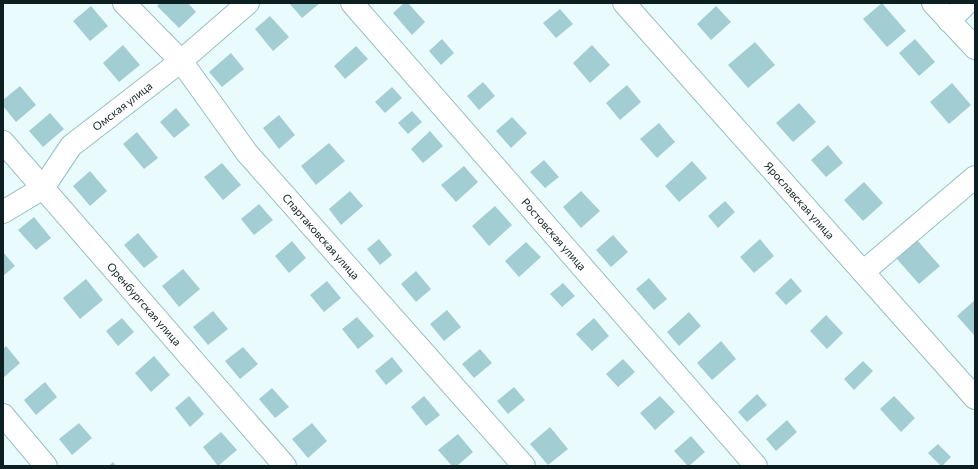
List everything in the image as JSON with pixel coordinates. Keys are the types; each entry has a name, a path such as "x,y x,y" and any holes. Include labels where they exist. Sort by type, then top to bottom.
{"street":[{"name":"Спартаковская улица","path":"124,3 181,61 247,153 524,466"},
{"name":"Омская улица","path":"3,212 43,188 71,146 181,61 248,3"},
{"name":"Ростовская улица","path":"352,3 756,466"},
{"name":"Ярославская улица","path":"624,3 975,398"},
{"path":"933,3 975,48"},
{"path":"950,21 967,3"},
{"name":"Оренбургская улица","path":"3,142 285,466"},
{"path":"863,272 975,177"},
{"path":"3,415 46,466"}],"building":[{"path":"160,3 188,3 196,12 179,28 157,6"},
{"path":"289,3 320,3 302,18"},
{"path":"404,3 408,3 425,22 412,35 393,13"},
{"path":"882,3 906,31 887,47 863,19"},
{"path":"91,6 108,26 90,41 73,21"},
{"path":"716,6 731,22 711,40 697,24"},
{"path":"560,9 573,24 556,38 543,23"},
{"path":"270,16 289,37 273,51 255,29"},
{"path":"442,39 454,53 441,65 429,51"},
{"path":"915,39 935,62 919,76 899,53"},
{"path":"755,42 775,65 748,88 728,65"},
{"path":"123,45 140,65 119,82 103,63"},
{"path":"592,45 610,65 590,83 573,63"},
{"path":"356,46 368,59 345,79 334,66"},
{"path":"231,53 244,69 222,87 209,72"},
{"path":"483,82 495,96 479,110 467,96"},
{"path":"952,83 971,105 949,124 930,102"},
{"path":"627,85 641,102 620,120 606,103"},
{"path":"20,86 36,105 16,122 3,106 3,100"},
{"path":"392,87 402,98 385,113 375,102"},
{"path":"799,103 816,122 793,142 776,123"},
{"path":"176,108 190,125 174,138 160,122"},
{"path":"412,111 422,122 408,134 398,123"},
{"path":"50,113 64,129 43,147 29,131"},
{"path":"279,115 295,135 279,149 263,128"},
{"path":"512,117 527,133 511,148 496,131"},
{"path":"659,123 675,142 657,158 640,139"},
{"path":"430,131 443,146 423,163 411,149"},
{"path":"137,132 158,158 144,169 123,144"},
{"path":"329,143 345,161 316,185 301,166"},
{"path":"828,145 843,163 826,177 811,160"},
{"path":"544,160 559,177 545,188 530,172"},
{"path":"692,161 707,178 679,202 665,186"},
{"path":"222,163 241,185 223,200 204,177"},
{"path":"464,166 478,182 456,202 441,185"},
{"path":"90,171 107,191 90,206 73,186"},
{"path":"864,182 883,203 863,221 844,200"},
{"path":"350,191 363,206 341,225 329,209"},
{"path":"581,191 600,211 581,228 563,207"},
{"path":"725,201 735,212 718,228 708,216"},
{"path":"259,204 273,220 254,235 241,219"},
{"path":"495,206 512,225 489,246 472,226"},
{"path":"34,217 51,238 36,250 18,230"},
{"path":"138,233 158,257 144,268 124,245"},
{"path":"613,235 628,252 611,267 596,250"},
{"path":"379,239 392,255 380,265 367,249"},
{"path":"760,239 774,256 754,273 740,257"},
{"path":"917,240 940,266 919,284 896,258"},
{"path":"292,241 306,258 289,273 275,256"},
{"path":"526,242 541,257 519,277 505,261"},
{"path":"3,252 15,266 3,276"},
{"path":"183,269 200,289 179,307 162,286"},
{"path":"416,271 431,289 416,302 401,284"},
{"path":"649,278 667,299 654,310 636,289"},
{"path":"791,278 802,291 786,305 775,293"},
{"path":"86,279 103,300 80,319 63,298"},
{"path":"327,281 341,298 324,312 310,295"},
{"path":"563,283 575,296 562,307 550,294"},
{"path":"975,300 975,336 957,316"},
{"path":"447,310 461,327 444,341 430,324"},
{"path":"213,311 228,329 208,345 193,327"},
{"path":"689,312 701,326 679,346 667,332"},
{"path":"826,315 843,333 827,349 810,331"},
{"path":"357,317 374,336 358,349 342,329"},
{"path":"122,318 134,332 118,346 106,331"},
{"path":"594,318 609,336 592,351 576,334"},
{"path":"721,341 736,359 712,380 697,363"},
{"path":"6,346 20,363 3,378 3,349"},
{"path":"243,347 258,364 240,379 225,361"},
{"path":"480,349 492,363 474,378 462,364"},
{"path":"154,356 170,375 151,392 135,373"},
{"path":"392,357 403,371 386,385 375,371"},
{"path":"623,359 635,372 618,387 606,374"},
{"path":"863,361 873,371 854,390 844,379"},
{"path":"45,382 57,397 36,415 24,400"},
{"path":"514,387 525,400 508,414 497,401"},
{"path":"272,388 289,407 275,418 259,399"},
{"path":"757,394 767,405 747,422 738,412"},
{"path":"189,396 204,414 190,427 175,408"},
{"path":"424,396 440,415 426,426 411,407"},
{"path":"660,396 675,412 655,430 640,413"},
{"path":"894,396 915,418 901,432 880,409"},
{"path":"787,420 797,432 776,451 766,439"},
{"path":"79,423 92,438 72,455 59,439"},
{"path":"312,423 327,441 308,458 292,439"},
{"path":"550,427 568,449 548,465 530,444"},
{"path":"221,432 237,450 218,466 203,447"},
{"path":"458,434 473,452 457,466 452,466 438,450"},
{"path":"691,436 705,452 688,466 674,451"},
{"path":"938,444 951,457 942,466 928,453"},
{"path":"113,462 116,466 109,466"}]}
